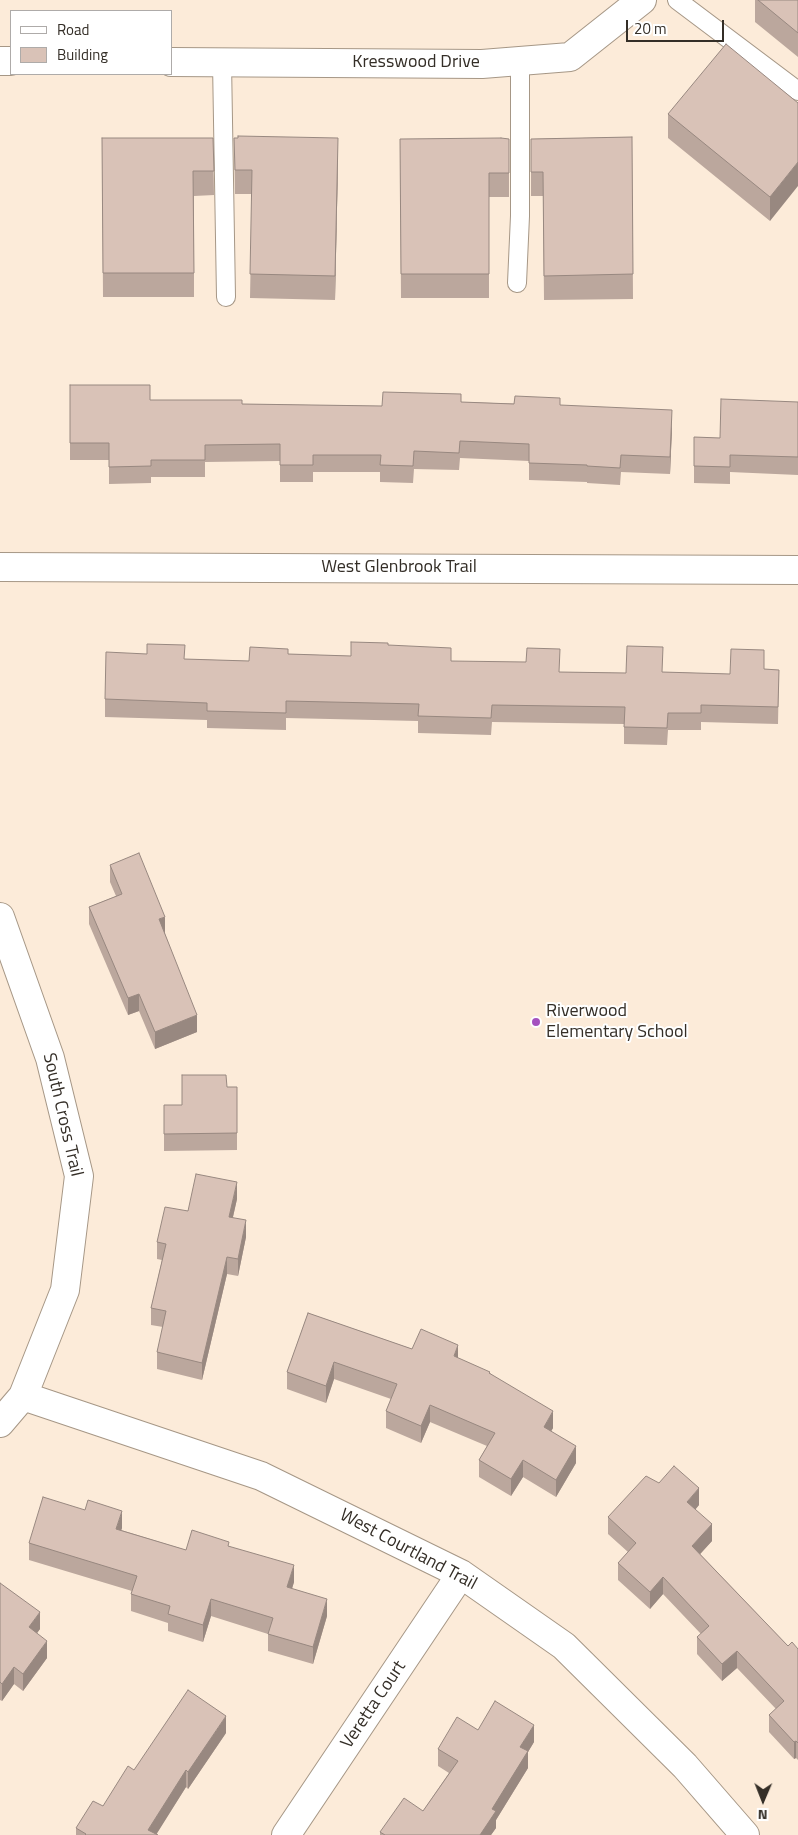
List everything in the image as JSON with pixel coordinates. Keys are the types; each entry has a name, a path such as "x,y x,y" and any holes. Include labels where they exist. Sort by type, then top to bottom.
{"street":[{"name":"Kresswood Drive","path":"172,62 482,64 570,56 642,0"},
{"name":"West Glenbrook Trail","path":"0,567 798,570"},
{"name":"South Cross Trail","path":"0,917 50,1058 79,1176 65,1290 23,1396 0,1424"},
{"name":"West Courtland Trail","path":"23,1396 261,1476 461,1574 564,1646 686,1766 745,1835"},
{"name":"Veretta Court","path":"286,1835 461,1574"}],"lane":[{"path":"676,0 798,91"},
{"path":"517,283 520,216 520,60"},
{"path":"222,62 226,297"}],"building":[{"path":"758,0 798,0 798,33"},
{"path":"726,44 798,103 798,162 770,197 668,114"},
{"path":"238,136 338,138 335,276 250,274 252,170 235,170 234,138 238,138"},
{"path":"632,137 633,274 544,276 543,172 531,172 531,139"},
{"path":"102,138 213,138 214,171 193,171 194,273 103,273"},
{"path":"400,139 509,139 509,173 489,173 489,274 401,274"},
{"path":"70,385 150,385 150,400 242,400 242,404 382,406 383,392 461,394 461,402 514,404 515,396 560,398 560,405 672,410 670,457 621,455 620,468 529,463 529,444 460,441 459,453 414,451 413,466 380,465 381,455 313,455 313,465 280,465 280,444 205,445 205,460 151,460 151,466 109,467 109,443 70,443"},
{"path":"721,399 798,402 798,457 730,455 730,467 694,466 694,437 720,438"},
{"path":"351,642 451,648 451,661 526,662 527,648 560,649 559,672 626,673 627,646 663,647 662,672 730,674 731,649 764,650 764,669 779,670 778,707 701,705 701,713 668,713 667,728 624,727 625,707 492,705 491,718 418,716 419,704 286,701 286,713 207,711 207,703 105,699 106,652 147,654 147,644 185,645 184,659 249,661 250,647 288,649 288,654 351,656"},
{"path":"139,853 165,917 159,919 197,1015 155,1032 139,994 128,998 89,907 122,894 110,865"},
{"path":"182,1075 226,1075 227,1087 237,1087 237,1133 164,1134 164,1105 182,1105"},
{"path":"196,1174 237,1182 229,1217 246,1220 238,1259 227,1257 202,1363 157,1352 166,1311 151,1308 166,1244 157,1242 165,1207 188,1211"},
{"path":"308,1313 412,1349 421,1329 458,1345 454,1356 490,1372 553,1411 544,1427 576,1446 556,1480 523,1460 511,1479 479,1460 495,1433 430,1405 421,1426 386,1411 397,1384 334,1362 326,1386 287,1372"},
{"path":"674,1466 699,1488 687,1502 712,1524 692,1546 788,1646 792,1642 798,1649 798,1743 794,1742 769,1715 784,1701 737,1651 722,1664 697,1637 709,1626 663,1577 650,1592 618,1563 636,1543 608,1517 646,1476 659,1483"},
{"path":"43,1497 85,1510 88,1500 122,1511 116,1529 186,1550 192,1530 229,1542 228,1546 294,1565 287,1587 327,1599 313,1647 268,1634 273,1618 211,1599 203,1625 168,1614 170,1606 131,1594 137,1576 29,1543"},
{"path":"0,1583 40,1612 29,1627 47,1641 23,1674 14,1667 2,1684 0,1682"},
{"path":"188,1690 226,1716 188,1772 186,1770 148,1830 158,1835 85,1835 76,1828 93,1801 103,1806 128,1766 134,1770"},
{"path":"495,1701 534,1725 520,1747 528,1751 492,1809 496,1811 480,1835 385,1835 380,1832 404,1798 423,1811 458,1761 438,1749 457,1717 478,1730"}],"place":[{"name":"Riverwood Elementary School","path":"536,1022"}]}
